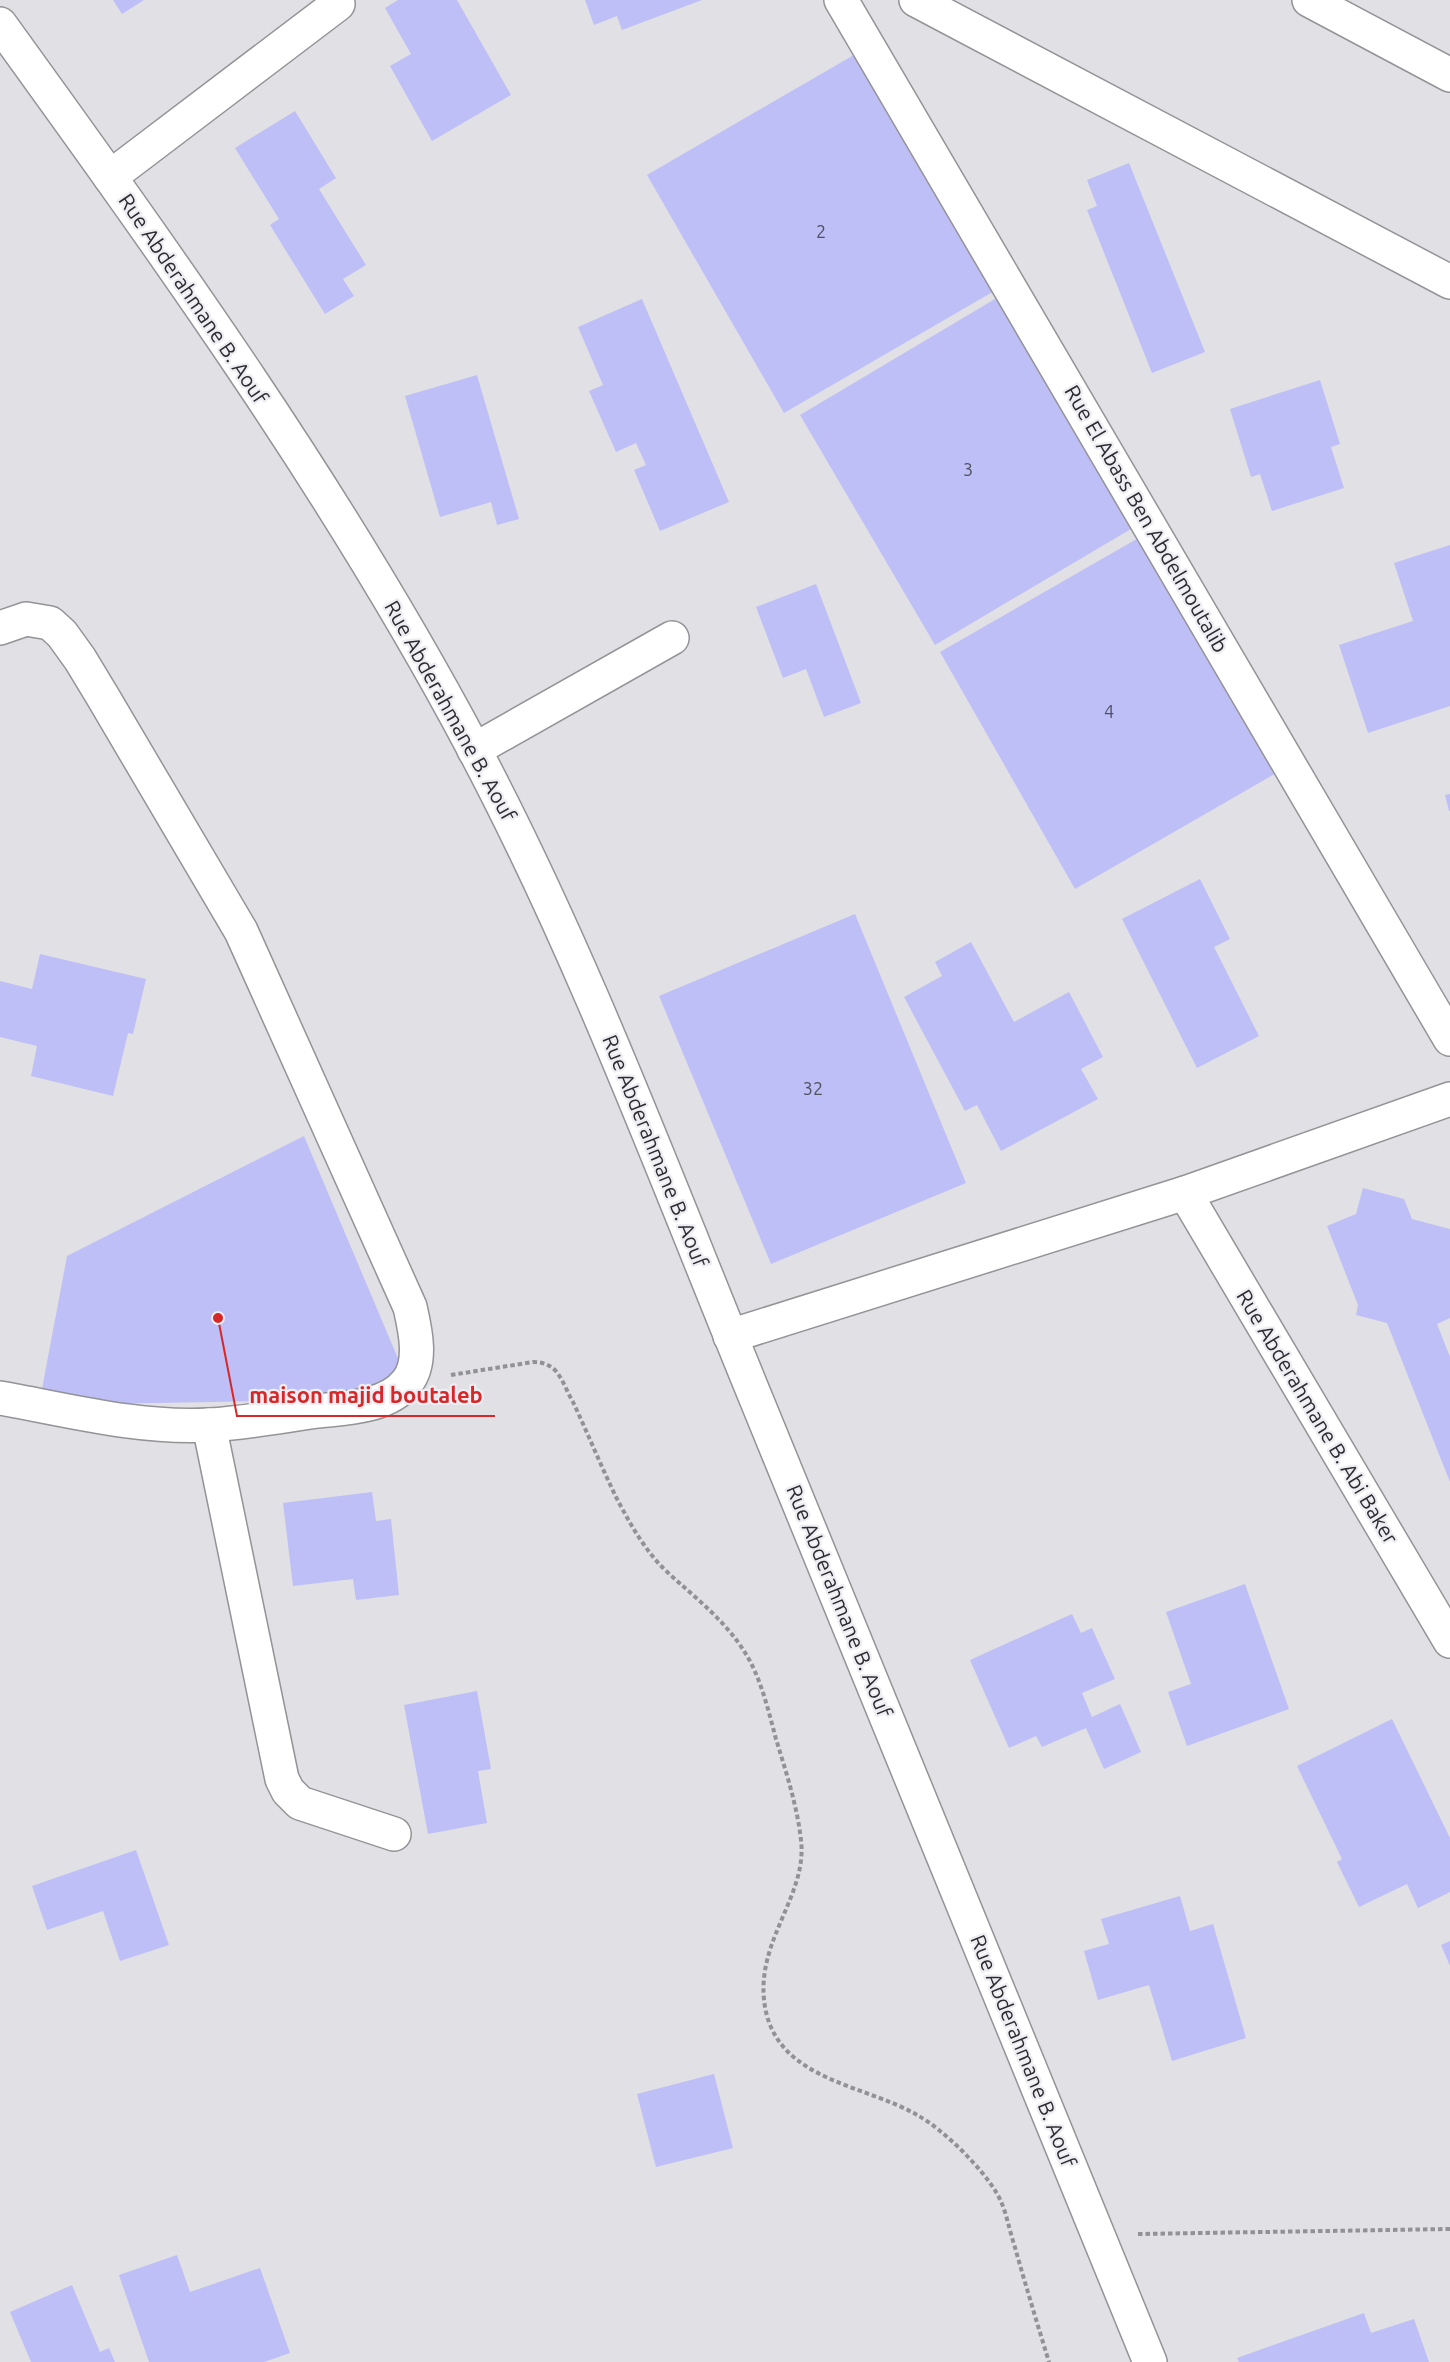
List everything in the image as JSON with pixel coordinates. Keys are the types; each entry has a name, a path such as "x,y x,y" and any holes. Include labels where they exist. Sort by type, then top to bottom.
{"street":[{"name":"Rue El Abass Ben Abdelmoutalib","path":"841,0 1450,1039"},
{"path":"916,0 1450,282"},
{"path":"1309,0 1450,75"},
{"path":"111,177 338,4"},
{"name":"Rue Abderahmane B. Aouf","path":"0,24 183,280 357,546 474,750 535,872 587,986 1150,2362"},
{"path":"0,628 26,619 39,620 50,623 62,634 103,697 242,931 410,1307 416,1349 408,1382 371,1404 209,1425 141,1422 0,1398"},
{"path":"474,750 672,638"},
{"path":"730,1336 1185,1193 1450,1099"},
{"name":"Rue Abderahmane B. Abi Baker","path":"1185,1193 1450,1641"},
{"path":"209,1425 285,1785 300,1803 394,1834"}],"path":[{"path":"408,1382 533,1362 542,1362 551,1367 560,1377 580,1417 616,1497 647,1548 663,1568 716,1614 734,1635 760,1682 795,1801 802,1844 801,1865 767,1957 762,1979 769,2021 787,2051 809,2069 920,2116 955,2145 995,2191 1006,2216 1049,2362"},
{"path":"1098,2235 1450,2229"}],"building":[{"path":"113,0 144,0 122,14"},
{"path":"398,0 457,0 511,95 432,141 390,66 411,54 385,8"},
{"path":"585,0 702,0 622,30 617,16 594,25"},
{"path":"859,52 996,290 784,413 647,175"},
{"path":"295,111 336,178 319,189 366,265 343,279 354,296 325,314 270,225 279,219 235,148"},
{"path":"1129,163 1205,352 1152,373 1087,210 1097,206 1087,180"},
{"path":"1000,296 1136,526 935,645 800,415"},
{"path":"642,299 729,502 660,531 634,470 646,465 636,443 616,452 589,391 603,385 578,327"},
{"path":"477,375 519,519 497,525 491,502 440,517 405,396"},
{"path":"1320,380 1340,444 1331,447 1344,488 1272,511 1260,474 1251,477 1230,409"},
{"path":"1142,536 1278,772 1075,889 940,652"},
{"path":"1450,545 1450,706 1368,733 1339,645 1413,621 1394,563"},
{"path":"816,584 861,703 824,717 806,669 783,678 756,607"},
{"path":"1450,794 1450,811 1449,811 1445,795"},
{"path":"1200,879 1230,939 1214,947 1259,1036 1197,1068 1122,919"},
{"path":"855,914 966,1183 771,1264 659,996"},
{"path":"971,942 1014,1022 1069,992 1103,1057 1081,1069 1098,1099 1001,1151 977,1105 965,1111 904,997 942,976 935,962"},
{"path":"40,954 146,979 133,1034 128,1033 113,1096 31,1076 37,1046 0,1037 0,981 32,989"},
{"path":"304,1136 408,1382 383,1399 39,1405 67,1256"},
{"path":"1363,1188 1404,1199 1412,1219 1450,1229 1450,1318 1437,1324 1450,1357 1450,1482 1387,1323 1356,1315 1358,1305 1327,1226 1356,1214"},
{"path":"372,1492 376,1521 391,1519 399,1595 356,1600 353,1579 293,1586 283,1503"},
{"path":"1245,1584 1289,1709 1187,1746 1168,1692 1191,1684 1166,1612"},
{"path":"1072,1614 1081,1633 1092,1628 1115,1679 1082,1693 1092,1717 1120,1704 1141,1752 1104,1769 1086,1728 1042,1747 1036,1736 1009,1748 970,1660"},
{"path":"477,1691 491,1769 478,1771 487,1823 428,1834 404,1705"},
{"path":"1392,1719 1450,1838 1450,1892 1418,1908 1407,1884 1359,1907 1337,1862 1342,1859 1297,1766"},
{"path":"136,1850 169,1945 120,1961 103,1911 47,1930 32,1886"},
{"path":"1180,1896 1190,1931 1213,1924 1246,2038 1172,2061 1149,1985 1098,2000 1084,1951 1109,1944 1101,1919"},
{"path":"1450,1941 1450,1966 1441,1945"},
{"path":"714,2074 733,2148 656,2167 637,2094"},
{"path":"177,2255 190,2292 260,2268 290,2353 264,2362 149,2362 119,2275"},
{"path":"72,2285 100,2352 109,2348 115,2362 31,2362 10,2312"},
{"path":"1364,2313 1371,2333 1414,2319 1429,2362 1239,2362 1237,2358"}],"place":[{"name":"maison majid boutaleb","path":"218,1318"}]}
